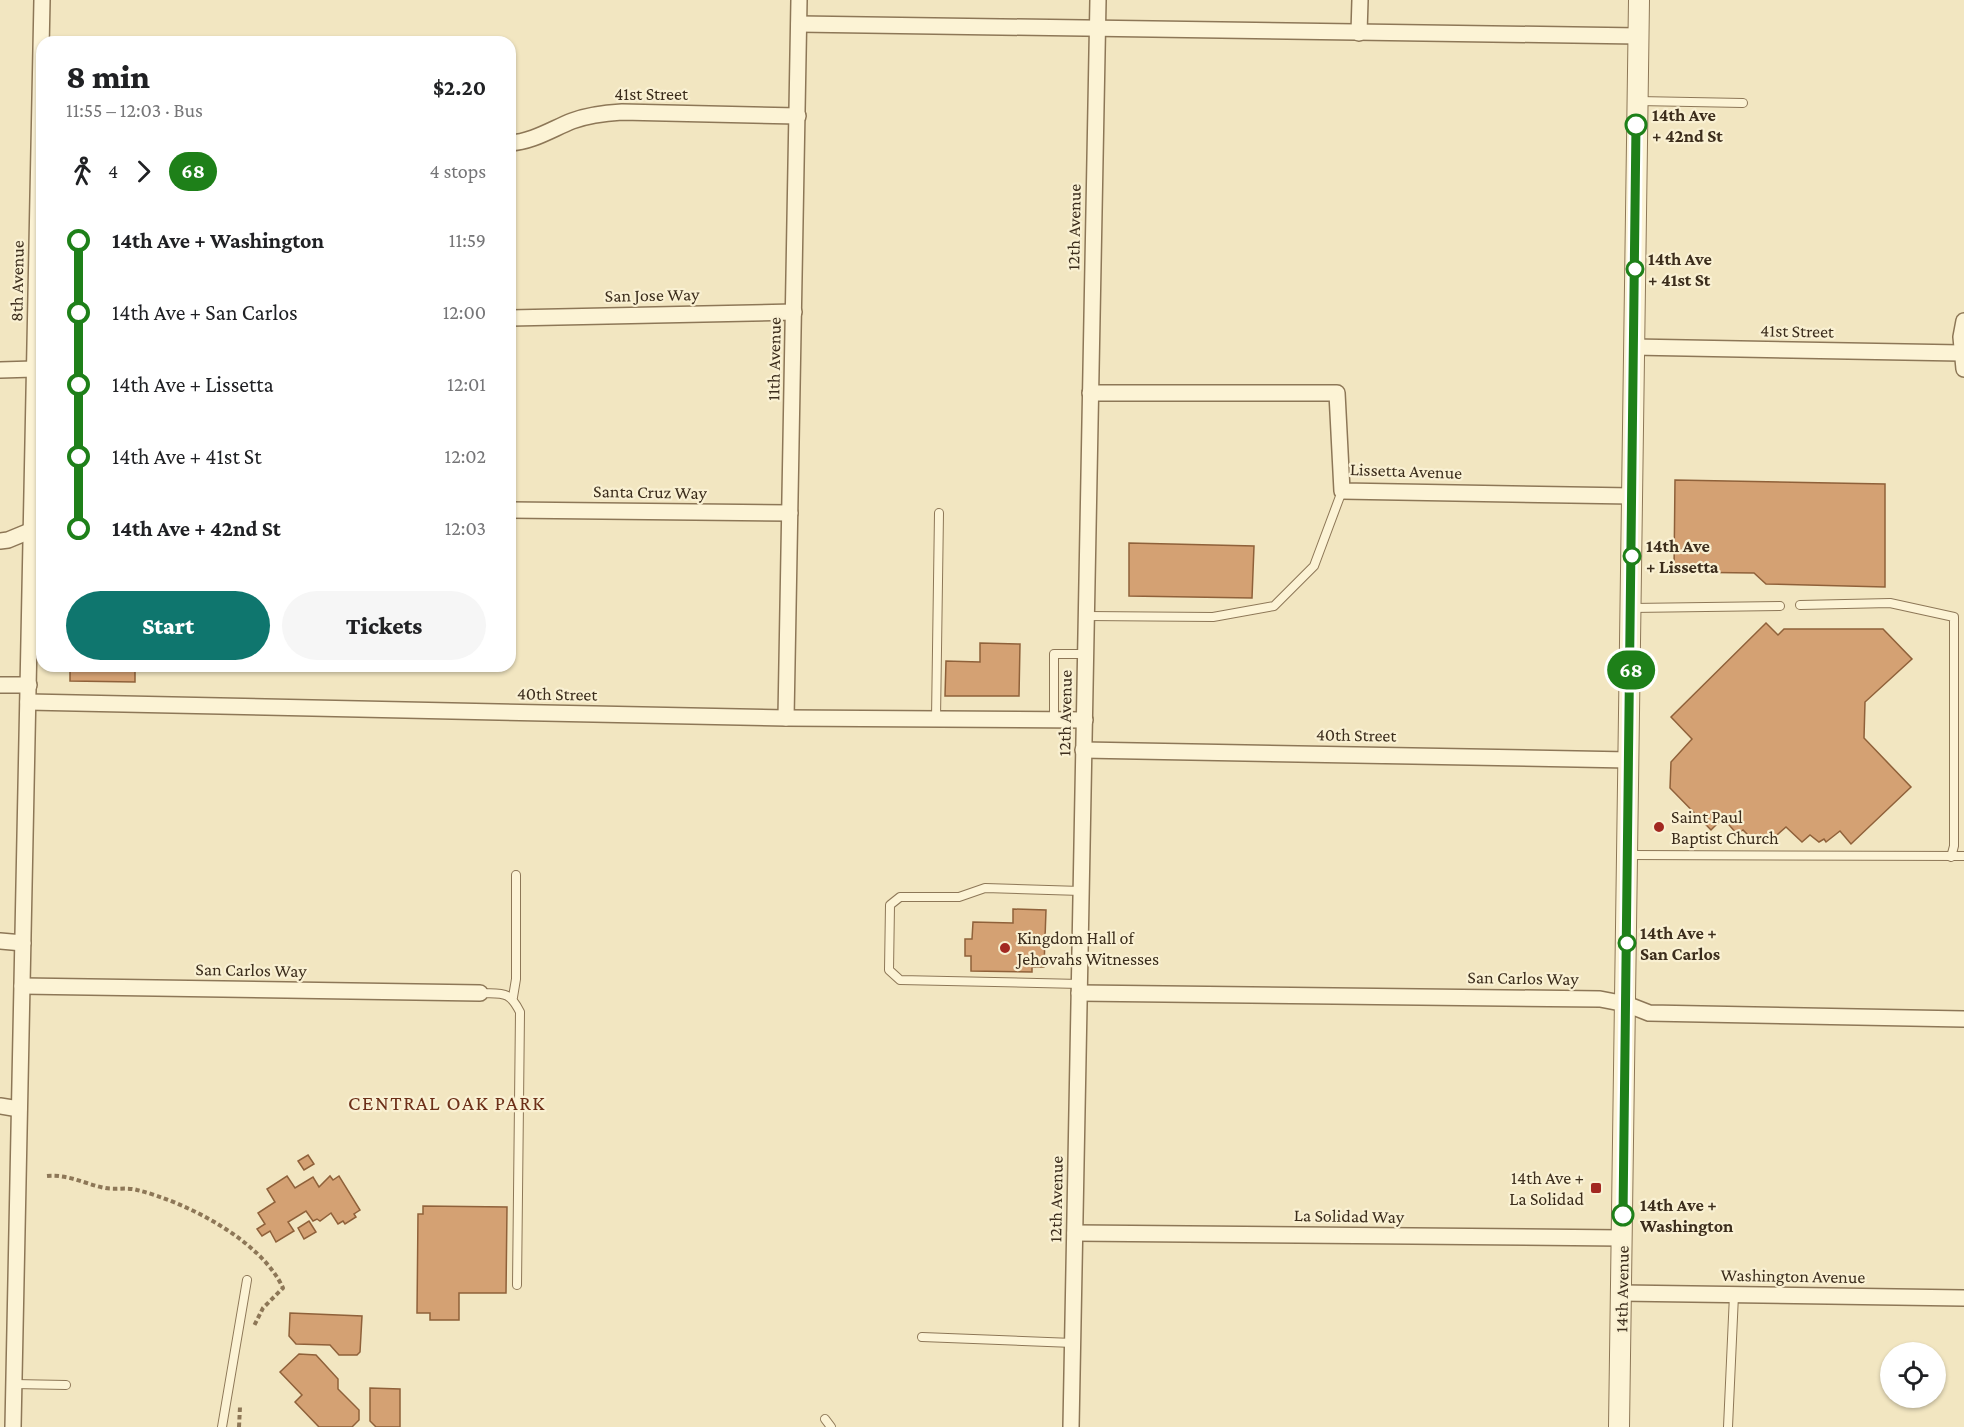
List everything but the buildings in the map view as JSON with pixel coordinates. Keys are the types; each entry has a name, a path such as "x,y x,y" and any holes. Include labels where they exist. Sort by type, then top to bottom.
{"street":[{"name":"8th Avenue","path":"42,0 42,36"},
{"name":"11th Avenue","path":"786,718 799,0"},
{"name":"12th Avenue","path":"1071,1427 1098,0"},
{"path":"1359,33 1360,0"},
{"name":"14th Avenue","path":"1619,1427 1629,855 1633,347 1639,0"},
{"path":"799,24 1639,36"},
{"name":"41st Street","path":"516,142 538,136 573,121 597,114 622,112 798,116"},
{"name":"San Jose Way","path":"516,318 794,312"},
{"path":"1964,321 1961,353 1964,369"},
{"name":"41st Street","path":"1633,347 1961,353"},
{"name":"8th Avenue","path":"13,1427 28,702 36,529 34,369 36,353"},
{"path":"0,370 34,369"},
{"name":"Lissetta Avenue","path":"1090,393 1336,393 1342,491 1632,496"},
{"name":"Santa Cruz Way","path":"516,510 790,513"},
{"path":"0,541 36,529"},
{"path":"0,685 29,685"},
{"name":"40th Street","path":"28,702 786,718 1085,720"},
{"name":"40th Street","path":"1083,750 1629,760"},
{"path":"0,941 23,943"},
{"name":"San Carlos Way","path":"22,986 480,993"},
{"name":"San Carlos Way","path":"1079,988 1600,999 1626,1004 1649,1013 1964,1019"},
{"path":"0,1106 20,1109"},
{"name":"La Solidad Way","path":"1075,1233 1622,1238"},
{"name":"Washington Avenue","path":"1622,1293 1964,1298"}],"lane":[{"path":"1637,101 1743,103"},
{"path":"1087,616 1213,617 1274,606 1314,566 1342,491"},
{"path":"936,718 939,513"},
{"path":"1800,605 1890,603 1954,617 1954,846 1951,857"},
{"path":"1631,608 1780,606"},
{"path":"1054,719 1054,654 1086,654"},
{"path":"1629,855 1964,856"},
{"path":"516,875 516,979 513,997 520,1012 517,1285"},
{"path":"1079,988 900,980 889,970 890,905 900,897 959,897 985,888 1081,891"},
{"path":"480,993 506,994 513,997"},
{"path":"222,1427 247,1280"},
{"path":"1728,1427 1734,1295"},
{"path":"922,1337 1073,1343"},
{"path":"14,1384 66,1385"},
{"path":"825,1419 831,1427"}],"path":[{"path":"47,1176 60,1175 106,1188 136,1190 181,1207 222,1227 252,1248 283,1288 256,1318 252,1335"},
{"path":"239,1427 240,1406"}],"bus line":[{"name":"68","path":"1623,1215 1636,125"}],"place":[{"name":"14th Ave + 42nd St","path":"1636,125"},
{"name":"14th Ave + 41st St","path":"1635,269"},
{"name":"14th Ave + Lissetta","path":"1632,556"},
{"name":"Saint Paul Baptist Church","path":"1659,827"},
{"name":"14th Ave + San Carlos","path":"1627,943"},
{"name":"Kingdom Hall of Jehovahs Witnesses","path":"1005,948"},
{"name":"14th Ave + La Solidad","path":"1596,1188"},
{"name":"14th Ave + Washington","path":"1623,1215"}],"district":[{"name":"CENTRAL OAK PARK","path":"447,1103"}]}
